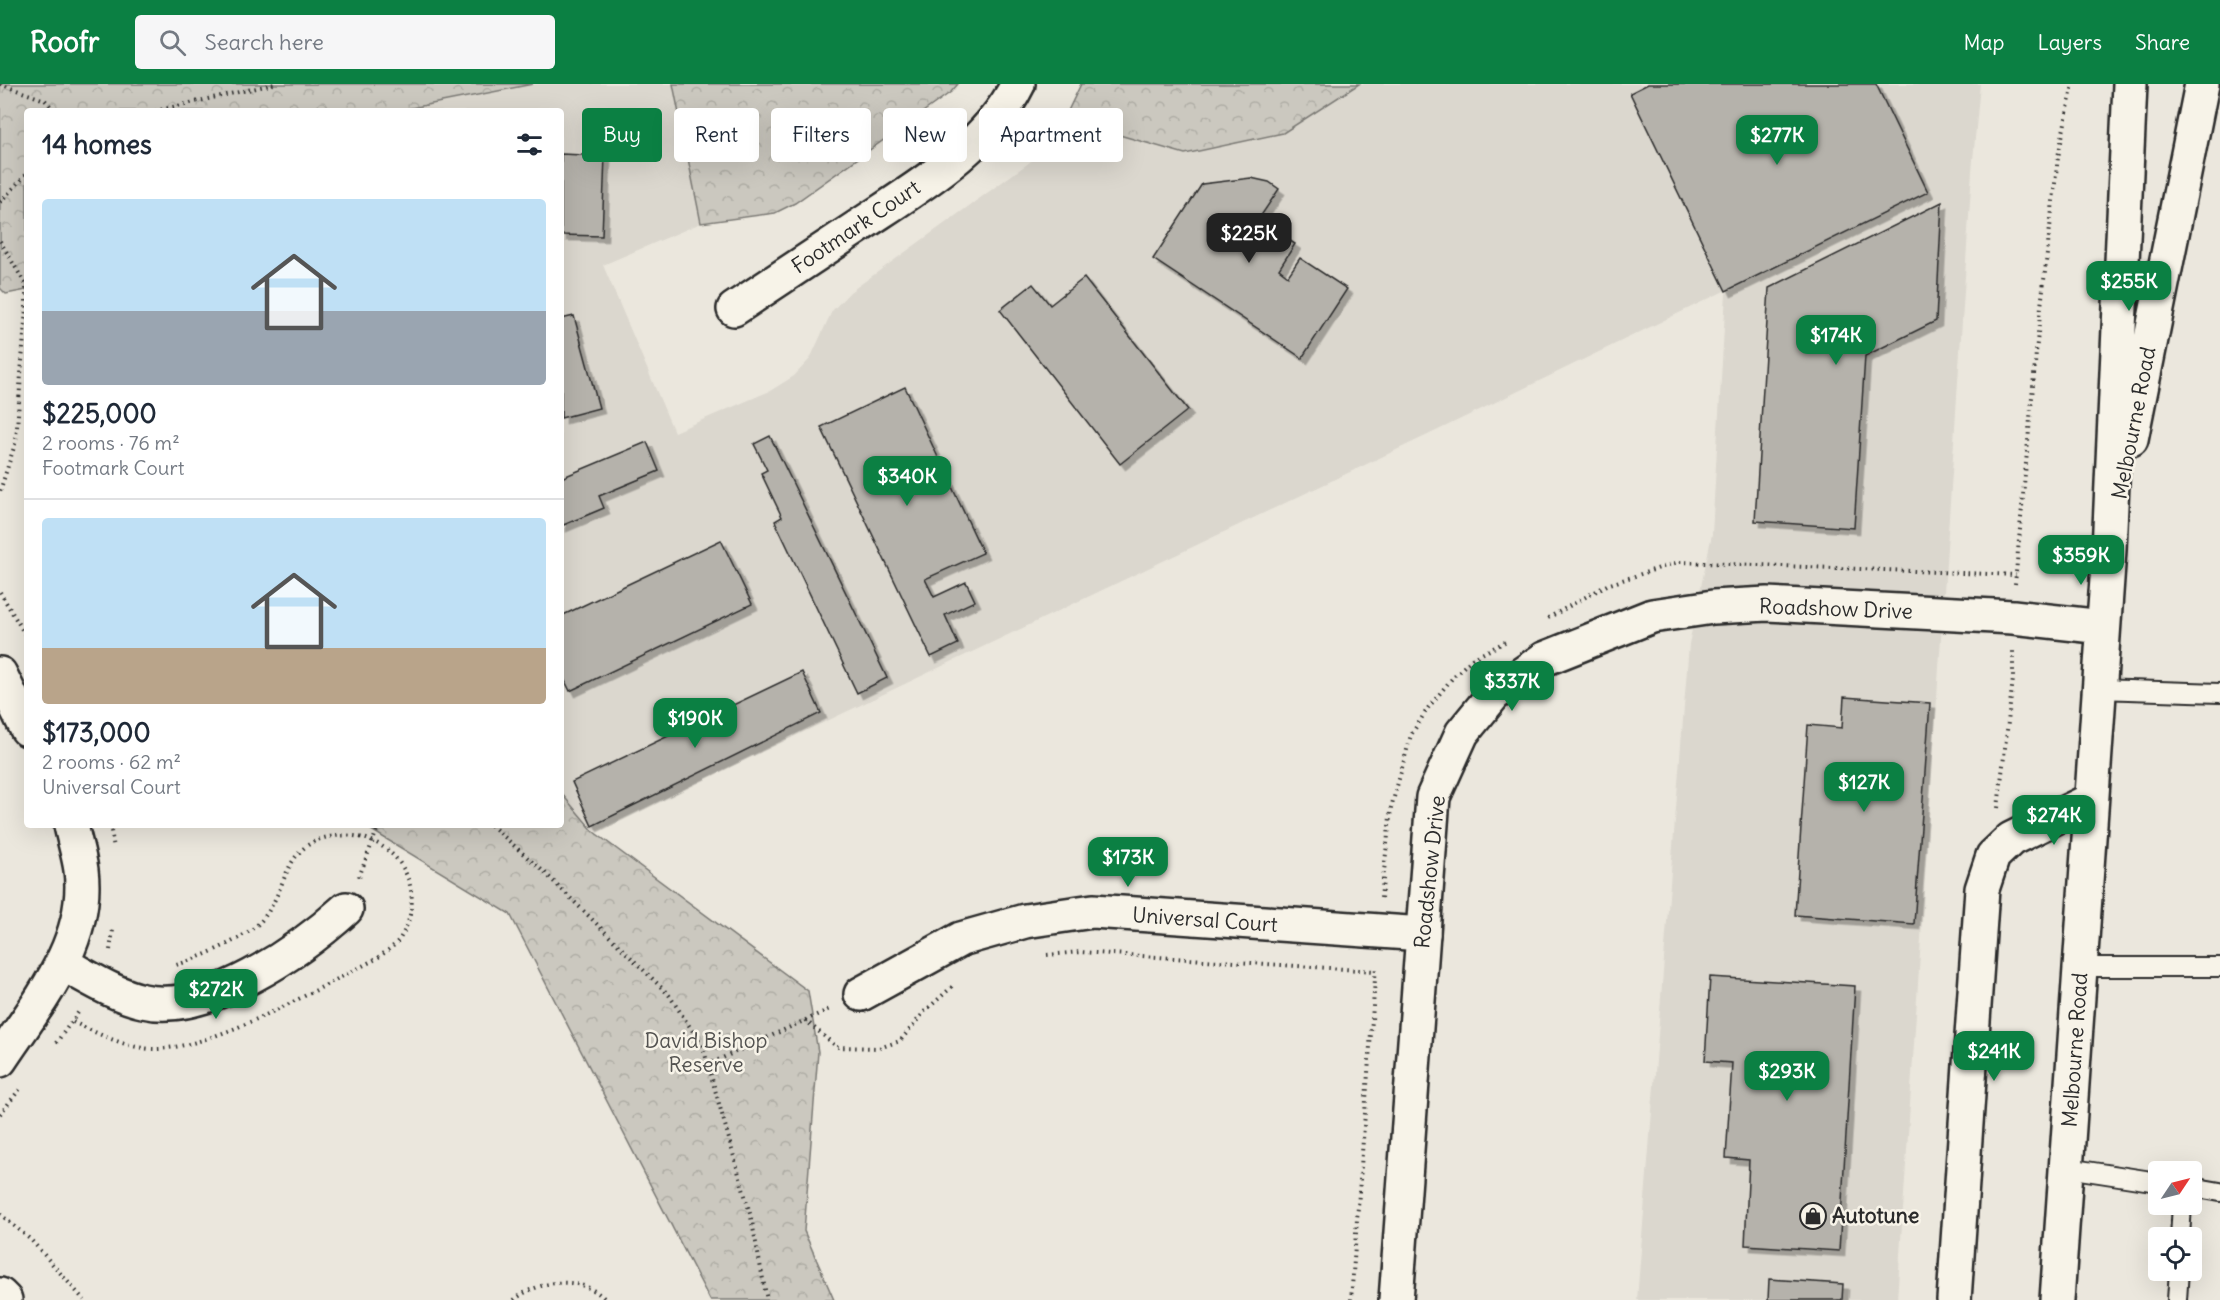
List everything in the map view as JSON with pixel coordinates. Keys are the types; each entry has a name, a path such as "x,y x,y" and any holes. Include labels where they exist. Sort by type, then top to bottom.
{"street":[{"name":"Footmark Court","path":"734,309 940,170 987,129 1009,103 1018,84"},
{"name":"Melbourne Road","path":"2057,1300 2109,550 2130,84"},
{"name":"Melbourne Road","path":"2109,550 2202,84"},
{"name":"Roadshow Drive","path":"1396,1300 1433,797 1462,733 1494,694 1544,659 1652,616 1713,607 1767,604 2013,617 2103,627"},
{"path":"0,674 24,723"},
{"path":"1954,1300 1982,889 1993,856 2011,839 2091,800"},
{"path":"0,1060 63,964 79,914 81,871 72,828"},
{"path":"63,964 111,989 143,1001 173,1004 206,996 290,955 346,909"},
{"name":"Universal Court","path":"861,994 961,939 1025,921 1093,911 1423,934"},
{"path":"0,1295 5,1300"}],"lane":[{"path":"2098,689 2220,693"},
{"path":"2081,967 2220,967"},
{"path":"2067,1168 2148,1180"},
{"path":"2202,1189 2220,1192"},
{"path":"2177,1300 2178,1281"}],"path":[{"path":"0,84 45,100 52,108"},
{"path":"168,108 274,84"},
{"path":"1993,856 2013,679 2013,617 2037,342 2058,157 2073,84"},
{"path":"0,202 24,177"},
{"path":"0,241 24,282"},
{"path":"0,491 16,441 24,335"},
{"path":"1541,622 1607,585 1678,562 2016,575"},
{"path":"0,592 24,633"},
{"path":"1351,1300 1378,932 1390,808 1411,735 1428,708 1472,659 1513,638"},
{"path":"346,909 378,828"},
{"path":"494,828 544,873 669,995 703,1047 752,1217 766,1300"},
{"path":"1038,956 1080,952 1375,971"},
{"path":"805,1020 837,1047 879,1048 900,1041 925,1011 958,982"},
{"path":"707,1065 861,994"},
{"path":"0,1214 31,1240 84,1300"},
{"path":"514,1300 525,1291 552,1282 600,1293 606,1300"}],"shaded area":[{"path":"533,84 673,84 678,108 674,108 674,162 689,162 701,223 603,265 674,432 770,391 794,376 810,359 832,311 850,292 1030,162 1123,162 1123,136 1185,154 1283,133 1359,84 1980,84 1972,171 1897,1300 1637,1300 1689,644 1712,534 1726,293 1891,210 1434,432 594,832 564,797 564,108 411,108"}],"green space":[{"path":"0,84 533,84 411,108 24,108 24,291 6,294 0,288"},
{"path":"673,84 958,84 929,108 883,108 883,140 871,149 871,108 771,108 771,162 853,162 795,203 775,213 701,223 689,162 759,162 759,108 678,108"},
{"path":"1081,84 1359,84 1283,133 1185,154 1123,136 1123,108 1069,108"},
{"name":"David Bishop Reserve","path":"564,797 594,832 808,991 818,1052 804,1231 834,1300 710,1300 510,914 368,828 564,828"}],"building":[{"path":"1648,84 1876,84 1928,192 1726,291 1630,93"},
{"path":"564,154 582,155 582,162 605,162 602,236 564,235"},
{"path":"1251,178 1269,182 1279,189 1258,220 1295,244 1279,269 1288,276 1300,258 1347,289 1302,358 1153,259 1202,184"},
{"path":"1942,202 1936,321 1865,356 1854,528 1755,521 1769,288"},
{"path":"1084,278 1188,410 1120,464 1000,310 1033,284 1050,305"},
{"path":"574,316 599,408 564,417 564,318"},
{"path":"905,387 983,553 925,579 934,597 966,582 975,601 945,615 958,644 931,657 821,427"},
{"path":"770,436 887,678 857,693 775,521 782,517 761,473 767,470 754,444"},
{"path":"647,442 659,471 599,496 604,508 564,525 564,477"},
{"path":"721,540 752,604 570,691 564,679 564,615"},
{"path":"802,672 821,713 592,826 572,782"},
{"path":"1844,697 1930,703 1914,924 1795,915 1808,725 1842,728"},
{"path":"1710,977 1855,986 1839,1251 1745,1245 1749,1160 1726,1158 1732,1063 1705,1061"},
{"path":"1769,1279 1843,1284 1842,1300 1768,1300"}],"place":[{"name":"Autotune","path":"1813,1216"}]}
